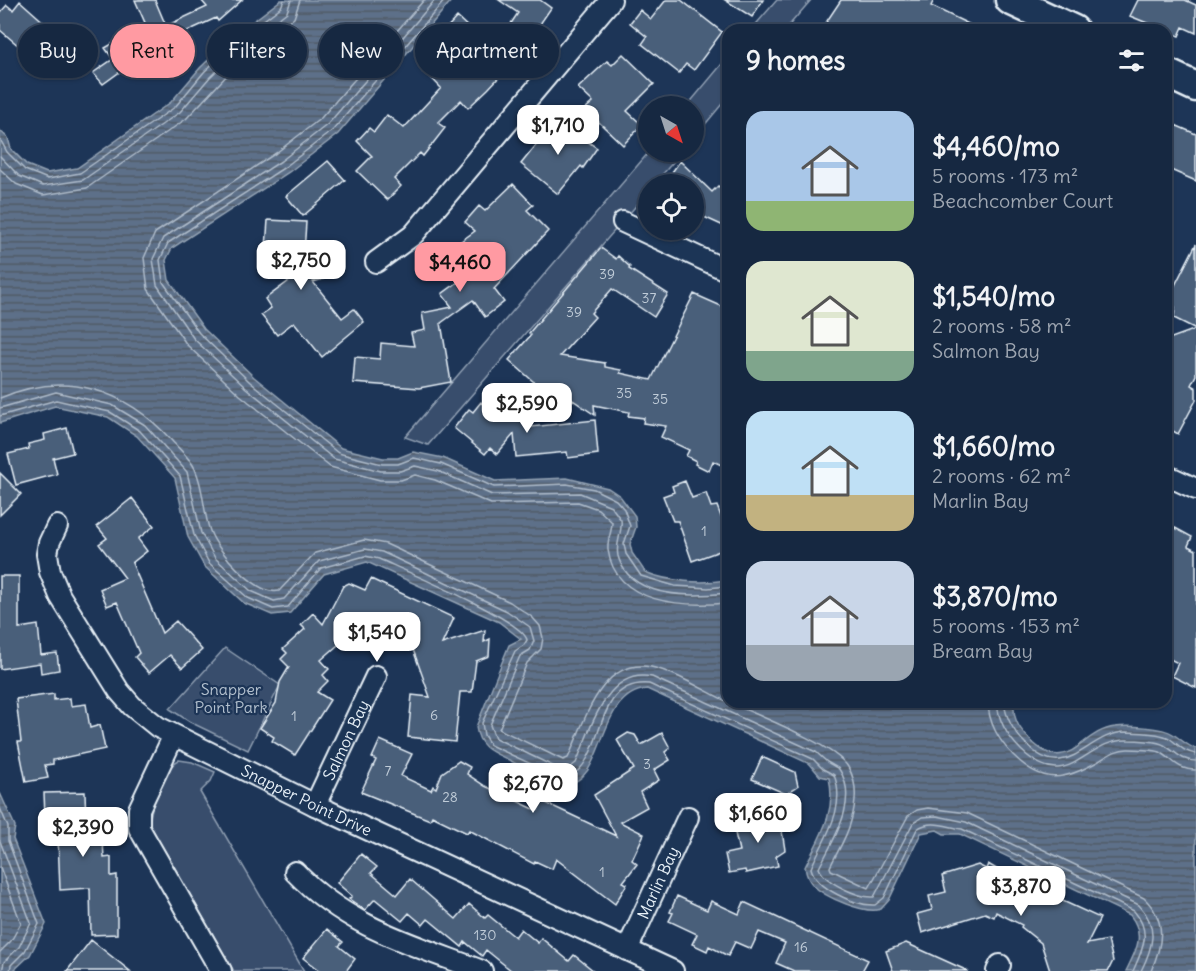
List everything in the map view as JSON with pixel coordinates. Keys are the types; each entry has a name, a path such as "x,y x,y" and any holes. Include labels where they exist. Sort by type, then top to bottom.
{"street":[{"path":"376,262 413,235 611,0"},
{"path":"1010,0 1061,24"},
{"path":"1172,76 1196,87"},
{"path":"623,222 722,268"},
{"path":"1172,478 1196,489"},
{"name":"Snapper Point Drive","path":"57,525 49,543 48,558 52,579 63,602 124,698 173,736 315,805 673,971"},
{"name":"Salmon Bay","path":"315,805 376,676"},
{"path":"173,736 139,809 139,828 221,971"},
{"name":"Marlin Bay","path":"627,950 688,817"},
{"path":"295,872 323,899 352,919 482,971"}],"green space":[{"path":"777,0 811,0 790,24 756,24"},
{"path":"722,64 722,104 704,126 704,96 695,96"},
{"path":"640,162 673,162 663,174 638,174 638,204 428,445 405,437"},
{"name":"Snapper Point Park","path":"225,648 280,685 248,750 190,722 170,709"},
{"path":"179,760 192,762 215,772 211,781 200,792 304,971 234,971 150,825 158,789 173,764"}],"water":[{"path":"281,0 452,0 432,24 415,24 415,43 403,58 403,24 319,24 319,78 386,78 338,134 289,172 172,248 166,260 169,280 204,329 254,377 341,448 383,458 398,458 413,452 443,458 495,481 567,478 608,488 620,496 635,516 636,527 630,544 632,553 645,572 685,581 722,580 722,708 1014,708 1017,722 1030,740 1043,751 1055,755 1065,754 1103,730 1115,727 1145,727 1173,734 1196,749 1196,971 1126,971 1138,943 1138,929 1130,915 960,834 944,834 937,830 921,833 889,900 881,909 856,907 835,899 813,885 805,867 829,813 831,790 829,778 820,776 810,764 647,689 630,694 618,706 609,721 596,755 578,780 565,784 544,779 492,752 483,745 478,734 476,727 509,645 521,639 499,622 367,562 324,574 290,613 272,615 244,603 204,566 188,537 175,478 137,436 108,417 55,406 0,423 0,131 8,138 11,149 27,165 47,173 77,168 171,102 191,78 195,78 195,74 207,61 207,78 307,78 307,24 249,24"},
{"path":"0,793 15,826 13,839 46,924 30,955 13,971 0,971"}],"building":[{"path":"135,0 155,0 165,24 146,24"},
{"path":"201,0 242,0 218,21 216,18 195,28 195,24 170,24 207,7"},
{"path":"499,0 540,0 551,8 540,24 511,24 518,13"},
{"path":"666,0 681,0 722,32 694,70 686,64 679,73 642,44 647,37 630,23 640,10 651,19"},
{"path":"725,0 763,0 752,17"},
{"path":"841,0 934,0 931,6 968,24 825,24"},
{"path":"1138,0 1185,0 1196,5 1196,33 1183,27 1179,36 1172,33 1172,24 1150,24 1130,16"},
{"path":"20,1 46,24 18,24 18,45 0,30 0,13 7,5 13,10"},
{"path":"457,17 465,24 450,24"},
{"path":"110,45 110,55 105,48"},
{"path":"623,54 654,84 642,96 638,96 638,100 627,111 638,121 638,129 623,145 585,109 593,102 578,88 607,61 612,65"},
{"path":"110,61 111,78 103,84 98,78 98,70"},
{"path":"432,78 498,78 468,108 461,100 438,123 445,128 423,156 420,153 394,179 401,186 387,200 357,171 372,156 357,141 369,128 374,132 387,115 404,128 441,88"},
{"path":"553,118 597,148 583,168 581,166 558,194 521,164 541,139 539,138"},
{"path":"1175,125 1196,134 1196,181 1172,171 1172,132"},
{"path":"328,161 345,180 303,216 286,196"},
{"path":"681,162 693,174 671,174"},
{"path":"513,184 533,205 527,210 548,231 494,289 504,302 485,317 473,300 441,323 451,382 419,388 353,383 355,357 380,359 381,343 414,346 411,333 425,330 422,313 452,307 442,294 462,279 443,254 475,231 465,222 479,206 485,211"},
{"path":"704,184 712,192 718,186 722,188 722,225 704,217"},
{"path":"268,220 306,222 304,253 323,279 313,282 342,318 354,309 364,322 322,357 294,322 277,335 261,315 271,308 265,299 293,278 264,276"},
{"path":"1196,244 1196,329 1174,318 1175,307 1172,306 1172,291"},
{"path":"601,248 616,259 618,256 630,267 629,269 668,294 654,317 612,289 591,313 595,317 560,356 605,363 605,367 621,370 620,373 651,380 694,294 722,306 722,465 713,461 709,471 695,464 696,461 686,456 689,450 661,437 666,426 643,423 644,418 628,416 629,412 594,405 595,415 549,384 543,390 509,360 531,335 529,333"},
{"path":"1196,329 1196,375 1191,385 1196,388 1196,400 1178,434 1172,430 1172,338"},
{"path":"481,402 499,416 532,413 531,427 595,420 598,454 568,458 567,452 516,457 514,434 497,454 490,448 485,454 454,428 469,409 473,412"},
{"path":"67,428 73,453 53,458 57,474 16,485 8,454 29,449 28,444 45,440 44,434"},
{"path":"0,473 21,494 0,515"},
{"path":"685,481 692,498 706,493 711,507 717,506 722,519 722,550 692,561 678,521 673,521 663,496 674,492 672,486"},
{"path":"132,498 154,526 138,539 147,551 132,563 162,633 176,621 202,650 182,668 170,655 149,673 135,657 139,653 117,602 107,606 100,589 125,578 99,544 107,538 97,526"},
{"path":"1172,526 1192,537 1188,546 1196,550 1196,688 1172,676 1178,663 1172,660"},
{"path":"0,576 19,576 19,628 38,625 41,655 57,653 59,670 41,673 40,663 0,669"},
{"path":"371,579 454,618 442,644 485,630 484,642 490,639 489,656 476,661 472,692 460,692 455,742 408,737 412,695 430,697 410,641 376,625 369,635 363,632 338,645 321,660 329,669 323,675 328,681 317,692 330,700 295,755 272,741 274,737 260,728 276,703 280,682 289,667 281,659 287,653 283,649 305,629 301,625 313,613 323,624 343,586 349,583 365,590"},
{"path":"54,694 54,700 70,698 71,706 86,704 90,728 100,725 105,749 53,760 53,764 45,765 48,778 26,782 18,742 21,742 16,699"},
{"path":"628,733 635,735 641,745 662,733 670,748 665,752 670,760 654,770 659,780 640,792 647,807 620,822 644,834 632,860 637,864 623,882 627,884 615,904 556,859 552,869 535,861 534,864 469,830 467,833 432,816 430,820 361,792 376,760 372,758 380,740 412,754 401,776 431,790 433,786 436,788 442,773 459,761 470,767 467,774 485,786 534,809 538,810 542,801 616,836 594,795 634,769 617,740"},
{"path":"762,757 795,772 798,786 786,794 752,779"},
{"path":"85,792 86,823 97,823 98,842 103,841 104,858 111,857 111,876 117,875 117,934 91,935 90,888 60,890 58,838 46,839 44,793"},
{"path":"787,812 791,829 782,831 785,850 776,856 778,866 746,873 745,870 729,873 725,854 739,851 733,824"},
{"path":"361,854 377,867 371,873 397,895 410,879 456,919 469,904 485,918 488,915 515,937 521,929 538,943 541,938 569,961 574,955 594,971 512,971 486,950 482,956 465,942 462,947 428,919 423,925 409,913 402,921 375,899 365,910 349,899 352,896 337,883"},
{"path":"988,864 1039,894 1041,891 1100,918 1087,944 1108,940 1113,961 1108,971 1050,971 1041,943 1021,927 1022,925 996,912 994,917 985,913 922,933 917,914 932,910 929,896 946,892 942,876 978,865 986,869"},
{"path":"677,896 707,910 711,901 739,914 744,902 868,960 862,971 794,971 776,963 785,943 759,932 751,949 735,942 728,956 709,946 707,951 692,944 697,934 669,921"},
{"path":"327,929 343,942 339,946 355,959 346,971 320,971 303,958"},
{"path":"91,940 130,971 67,971"},
{"path":"906,943 968,971 893,971 886,951"}]}
